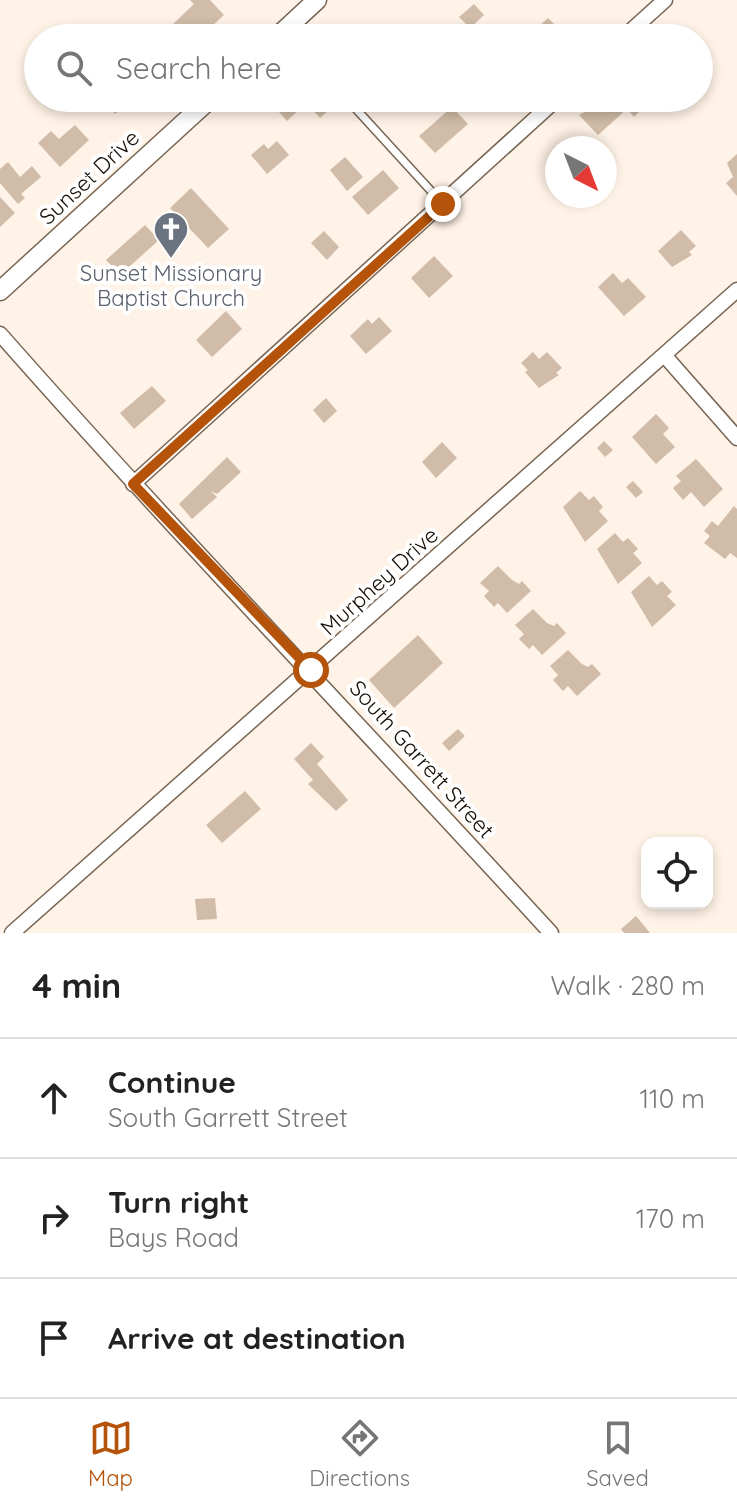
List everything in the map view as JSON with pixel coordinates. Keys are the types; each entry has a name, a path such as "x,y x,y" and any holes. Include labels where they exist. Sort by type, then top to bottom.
{"street":[{"path":"294,24 317,0"},
{"path":"638,24 665,0"},
{"name":"Sunset Drive","path":"0,291 196,112"},
{"path":"133,484 543,112"},
{"name":"Murphey Drive","path":"12,933 737,290"},
{"name":"South Garrett Street","path":"0,334 133,484 311,670 551,933"},
{"path":"665,356 737,438"}],"lane":[{"path":"359,112 443,204"}],"building":[{"path":"190,0 210,0 224,15 214,24 173,24 194,4"},
{"path":"474,4 484,15 474,24 466,24 459,17"},
{"path":"279,112 296,112 287,121"},
{"path":"446,112 457,112 468,124 435,153 419,136"},
{"path":"585,112 624,112 598,135 579,115"},
{"path":"75,125 89,140 60,167 38,143 51,131 59,139"},
{"path":"277,141 289,155 267,174 251,155 264,144 268,149"},
{"path":"737,154 737,196 726,183 733,177 727,163"},
{"path":"345,157 363,177 347,191 330,170"},
{"path":"8,162 20,177 32,166 41,177 21,194 25,198 18,204 0,183 0,169"},
{"path":"383,170 399,188 368,215 352,197"},
{"path":"191,188 229,229 208,248 170,208"},
{"path":"0,197 15,213 0,227"},
{"path":"145,225 159,240 120,275 106,260"},
{"path":"681,230 696,246 689,252 692,255 672,267 658,251"},
{"path":"324,231 339,247 327,260 311,243"},
{"path":"434,256 453,276 429,298 411,278"},
{"path":"613,273 622,283 628,278 646,297 624,316 598,287"},
{"path":"226,311 242,329 212,357 196,340"},
{"path":"379,317 392,331 366,354 350,336 368,319 372,324"},
{"path":"533,352 539,359 547,352 562,368 556,373 559,375 539,388 521,363"},
{"path":"152,386 166,401 134,429 120,413"},
{"path":"326,398 337,411 324,423 313,410"},
{"path":"656,414 669,428 663,434 675,447 656,464 632,437"},
{"path":"604,441 613,450 605,457 597,448"},
{"path":"442,442 457,458 436,478 422,462"},
{"path":"227,457 241,472 217,494 211,491 217,497 192,519 179,504"},
{"path":"696,459 723,489 704,507 691,492 683,500 673,488 681,481 676,476"},
{"path":"633,481 643,492 636,498 626,487"},
{"path":"580,491 589,500 594,496 603,507 599,511 608,521 585,542 563,507"},
{"path":"734,506 737,509 737,558 730,553 725,559 704,543 710,536 704,531 712,521 718,526"},
{"path":"615,533 623,542 628,538 638,549 633,553 642,563 618,584 597,549"},
{"path":"498,566 512,580 519,584 522,581 531,591 507,613 498,603 494,607 484,596 489,591 480,583"},
{"path":"649,576 657,585 662,581 672,592 667,596 676,605 652,627 631,592"},
{"path":"533,609 547,623 554,626 557,623 566,633 542,655 533,645 529,649 519,639 524,634 515,625"},
{"path":"418,635 443,663 394,708 369,680"},
{"path":"568,650 582,664 588,667 592,664 601,674 577,696 568,686 563,691 553,680 558,675 550,666"},
{"path":"458,729 465,736 449,751 442,743"},
{"path":"311,743 324,757 317,764 348,800 336,811 308,784 313,780 294,759"},
{"path":"245,791 261,809 222,843 206,825"},
{"path":"215,898 217,919 197,920 195,899"},
{"path":"636,916 650,933 624,933 621,929"}],"place":[{"name":"Sunset Missionary Baptist Church","path":"171,260"}],"route":[{"path":"311,670 133,484 443,204"}]}
